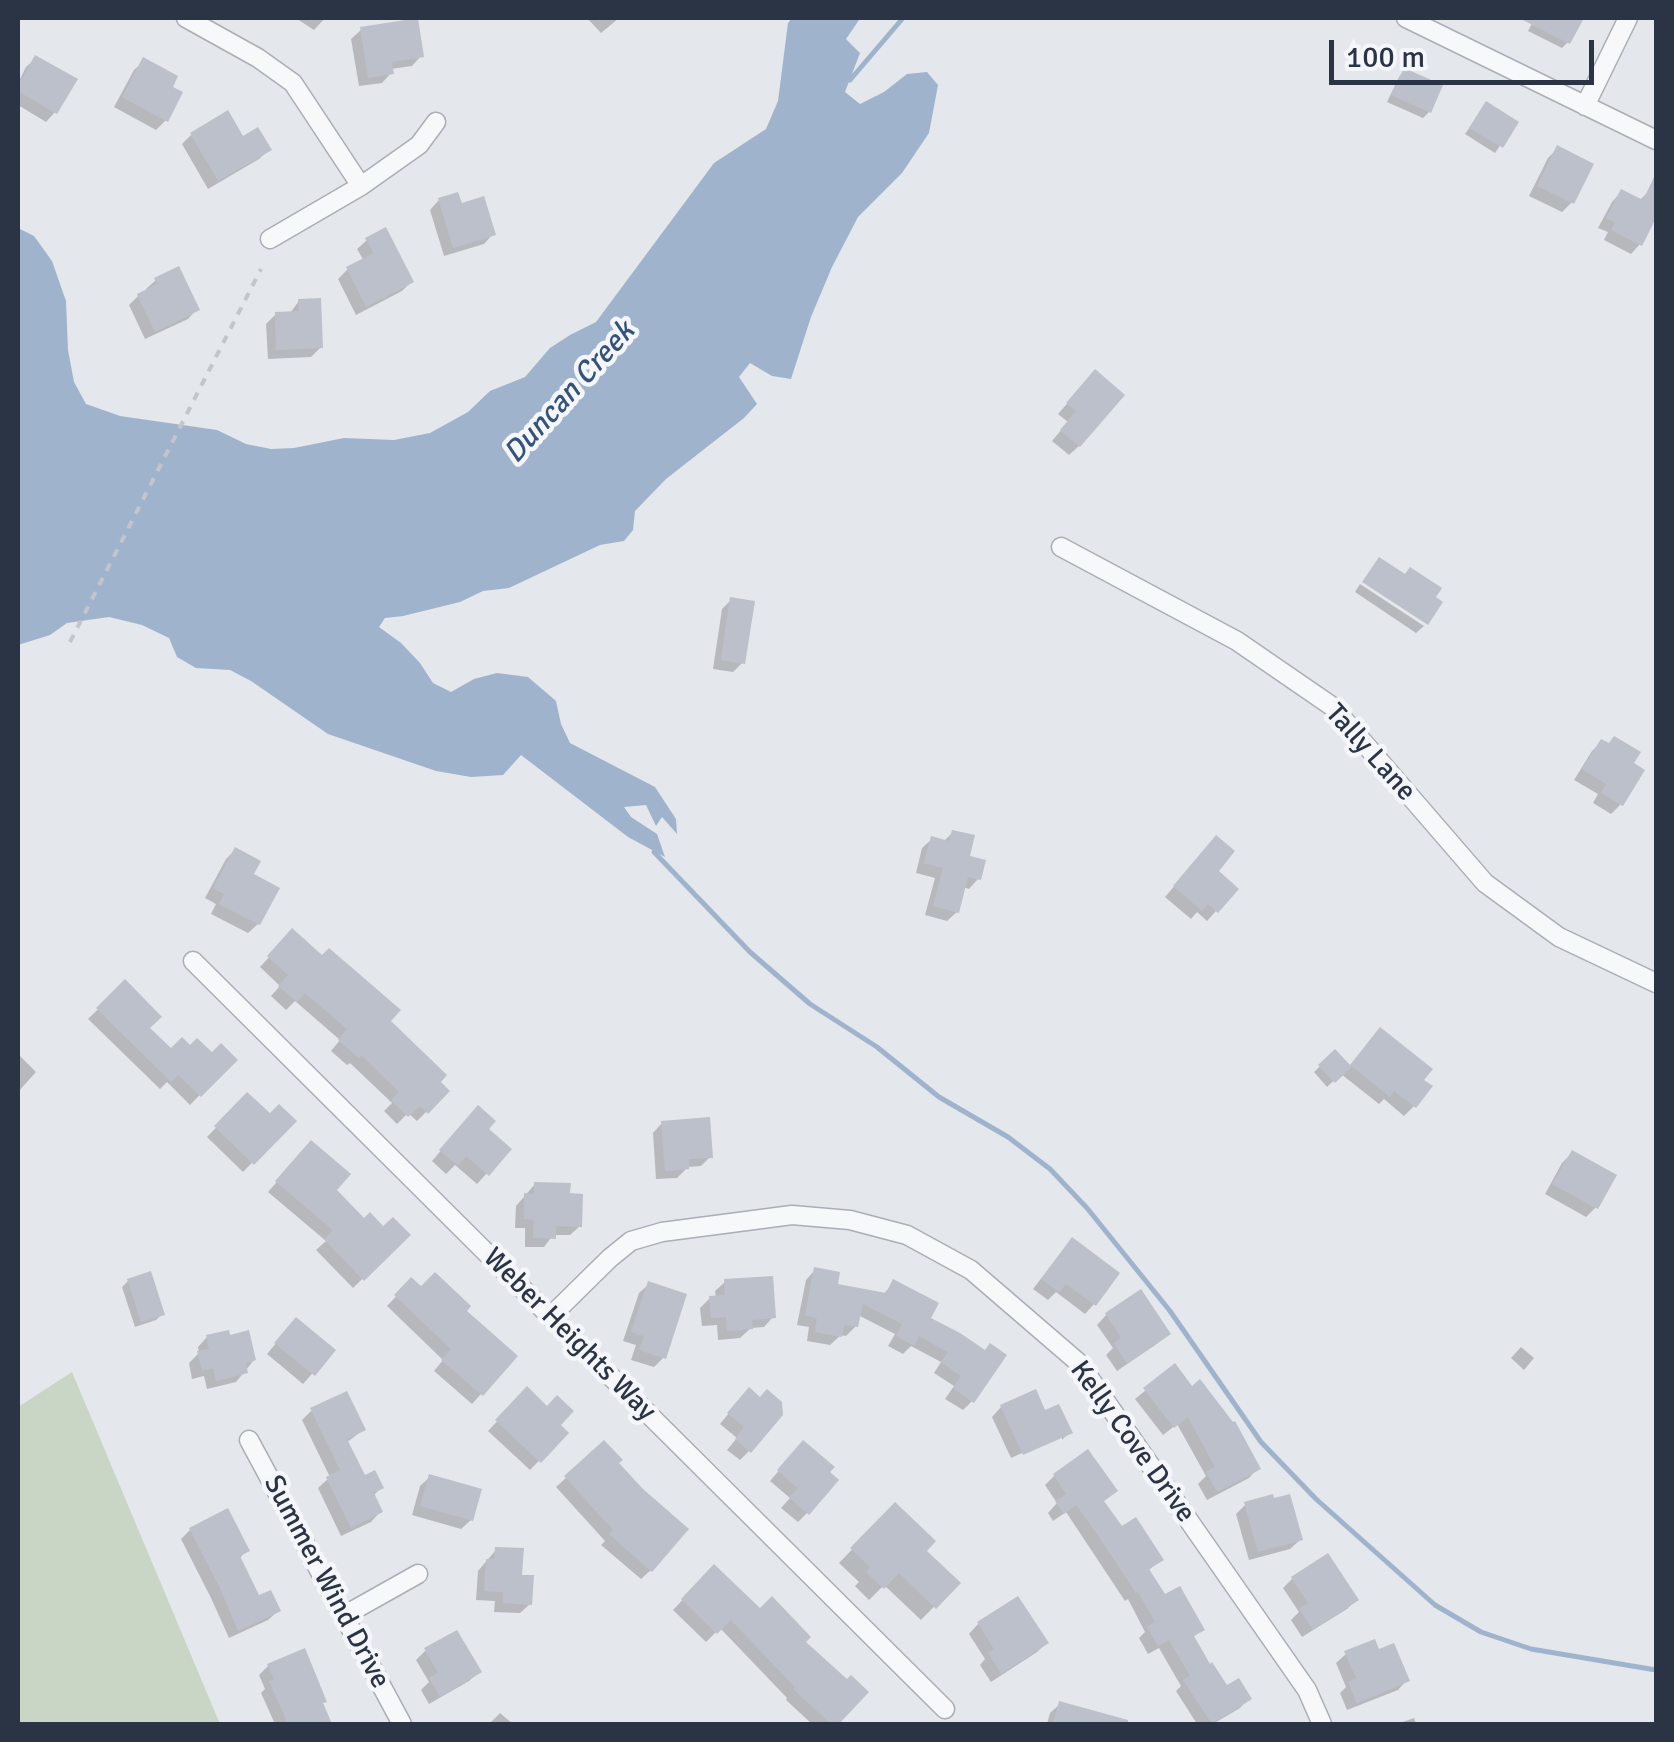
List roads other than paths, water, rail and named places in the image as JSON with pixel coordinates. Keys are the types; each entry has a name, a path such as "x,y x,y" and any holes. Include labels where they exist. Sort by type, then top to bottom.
{"street":[{"path":"186,18 258,58 293,83 360,186"},
{"path":"1406,18 1656,140"},
{"path":"1585,106 1628,18"},
{"path":"270,239 419,146 436,122"},
{"name":"Tally Lane","path":"1061,548 1238,640 1333,707 1485,883 1559,937 1656,983"},
{"name":"Weber Heights Way","path":"193,961 944,1709"},
{"name":"Kelly Cove Drive","path":"550,1316 632,1241 662,1232 792,1215 850,1220 908,1235 972,1270 1080,1363 1307,1690 1322,1724"},
{"name":"Summer Wind Drive","path":"249,1440 402,1724"},
{"path":"345,1615 418,1574"}],"water":[{"path":"792,18 863,18 846,39 860,53 845,92 860,104 907,74 927,72 938,85 929,133 902,173 858,217 832,267 791,379 772,376 750,363 739,377 757,404 666,479 635,511 633,530 624,541 600,545 509,588 483,591 460,602 385,618 379,627 401,643 433,683 451,692 474,679 497,673 528,677 556,701 570,743 655,787 676,819 677,834 662,817 656,826 646,805 624,807 631,817 657,834 665,857 628,837 521,755 503,775 471,777 436,771 328,734 230,670 196,668 177,657 169,638 142,625 109,617 67,623 50,635 18,645 18,228 34,236 52,261 66,301 74,382 86,404 120,416 217,430 246,444 271,449 344,438 394,440 430,433 468,412 490,391 525,377 550,348 596,322 714,163 766,129 778,101 788,23"}],"waterway":[{"name":"Duncan Creek","path":"850,80 903,18"},
{"path":"654,852 750,952 810,1004 877,1047 939,1097 1008,1137 1050,1169 1087,1208 1170,1311 1261,1442 1316,1499 1435,1605 1481,1632 1531,1649 1656,1670"}]}
